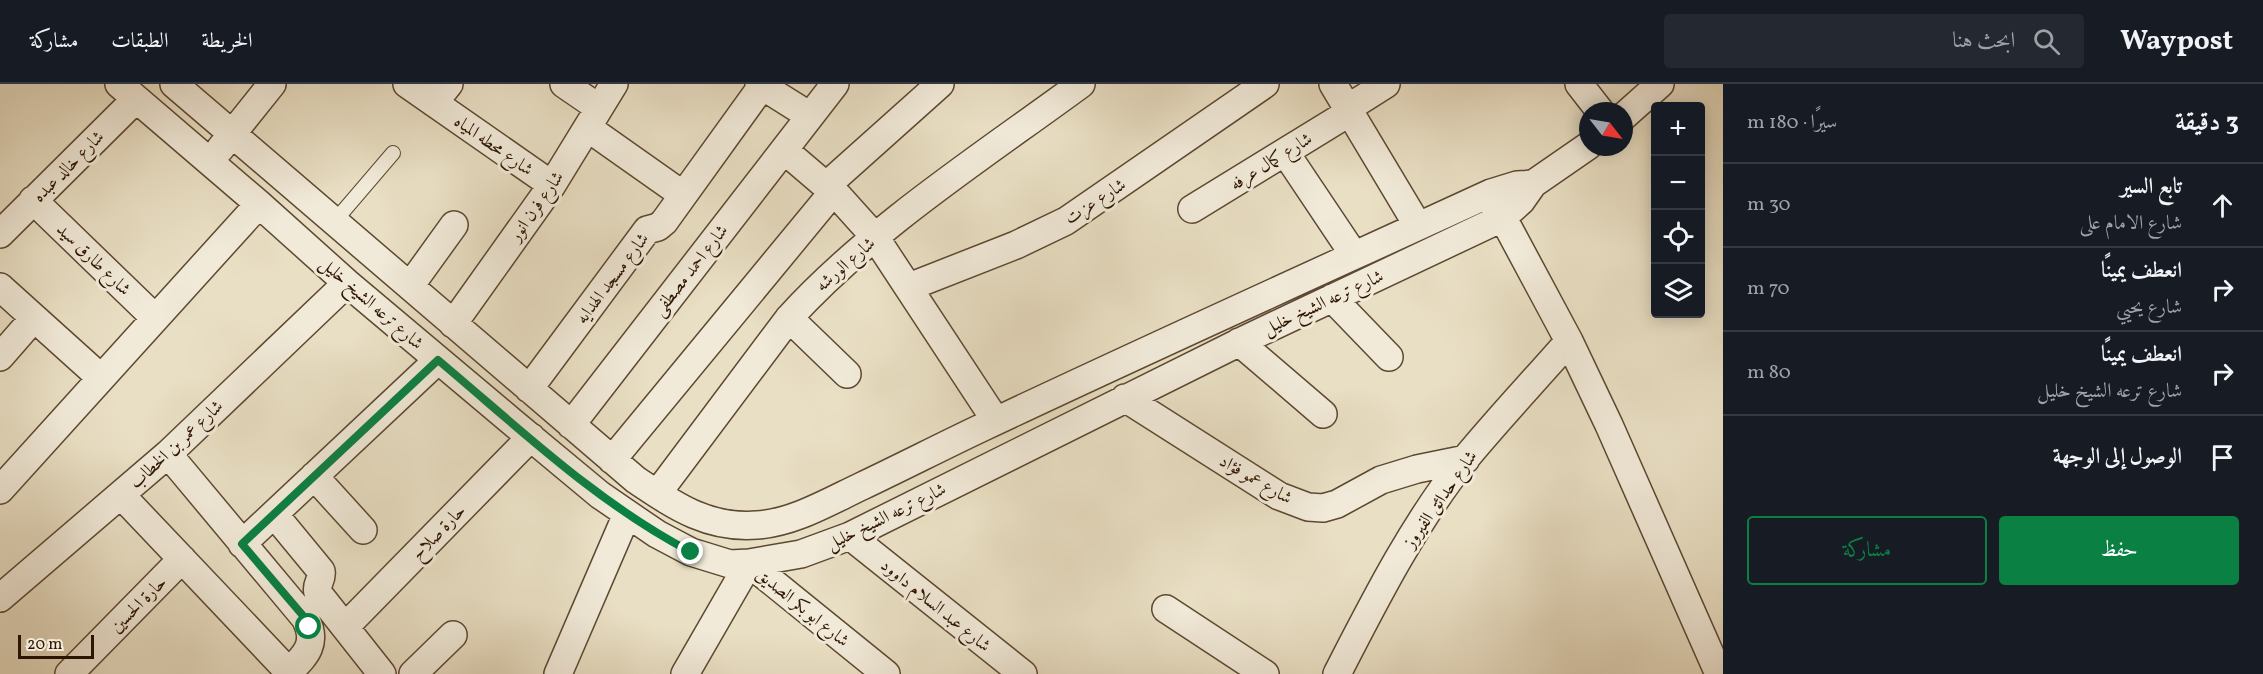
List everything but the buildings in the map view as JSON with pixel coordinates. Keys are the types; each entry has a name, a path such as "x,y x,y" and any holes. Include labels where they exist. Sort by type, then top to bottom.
{"street":[{"name":"شارع ترعه الشيخ خليل","path":"174,84 612,460 657,494 702,519 730,526 760,525 785,519 826,503 996,421 1491,193 1517,185 1533,184"},
{"path":"209,162 272,84"},
{"name":"شارع محطه المياه","path":"407,84 442,94 552,185"},
{"path":"564,84 593,118 683,195"},
{"name":"شارع فرن انور","path":"453,324 552,185 614,84"},
{"name":"شارع احمد مصطفى","path":"571,425 835,84"},
{"path":"612,460 830,189 940,84"},
{"name":"شارع الورشه","path":"657,494 789,318 813,292 875,237 1081,84"},
{"name":"شارع عزت","path":"909,287 1024,241 1066,221 1265,84"},
{"path":"1333,84 1418,226"},
{"name":"شارع كمال عرفه","path":"1192,209 1285,152 1386,84"},
{"path":"1579,84 1593,102"},
{"path":"1633,108 1660,84"},
{"path":"760,85 810,116"},
{"name":"شارع مسجد الهدايه","path":"529,389 647,230 661,225 760,85"},
{"name":"شارع ترعه الشيخ خليل","path":"127,91 438,360 627,514 657,534 691,552 730,564 801,554 850,536 1239,342 1502,218 1521,201 1533,184 1579,152"},
{"name":"شارع خالد عبده","path":"0,234 33,200 127,91"},
{"path":"784,150 830,189 875,237 996,421"},
{"path":"1285,152 1354,255"},
{"path":"1491,193 1502,218 1569,341 1714,640 1719,674"},
{"name":"شارع طارق سيد","path":"33,200 155,318"},
{"path":"0,490 259,204"},
{"path":"410,286 454,225"},
{"name":"شارع عمر بن الخطاب","path":"0,598 168,454 347,283"},
{"path":"0,287 101,378"},
{"path":"1332,298 1389,357"},
{"path":"0,357 34,318"},
{"path":"789,318 847,374"},
{"name":"شارع حدائق الفيروز","path":"1337,674 1386,580 1424,519 1466,459 1569,341"},
{"path":"1239,342 1323,414"},
{"path":"242,544 438,360"},
{"name":"شارع عمو فؤاد","path":"1125,398 1279,496 1308,507 1330,506 1381,480 1417,469 1466,459"},
{"name":"حارة صلاح","path":"345,627 531,437"},
{"path":"121,495 182,560 297,670 310,645 309,627 305,618 168,454"},
{"path":"314,476 363,530"},
{"path":"274,514 321,571 318,592 382,674"},
{"path":"558,674 627,514"},
{"name":"شارع عبد السلام داوود","path":"850,536 1023,674"},
{"name":"حارة الحسين","path":"69,674 182,560"},
{"path":"685,674 749,563"},
{"name":"شارع ابو بكر الصديق","path":"749,563 875,670"},
{"path":"1166,609 1265,674"},
{"path":"413,674 453,635"}],"lane":[{"path":"334,222 393,153"}],"route":[{"path":"309,627 305,618 242,544 438,360 600,495 657,534 691,552"}]}
